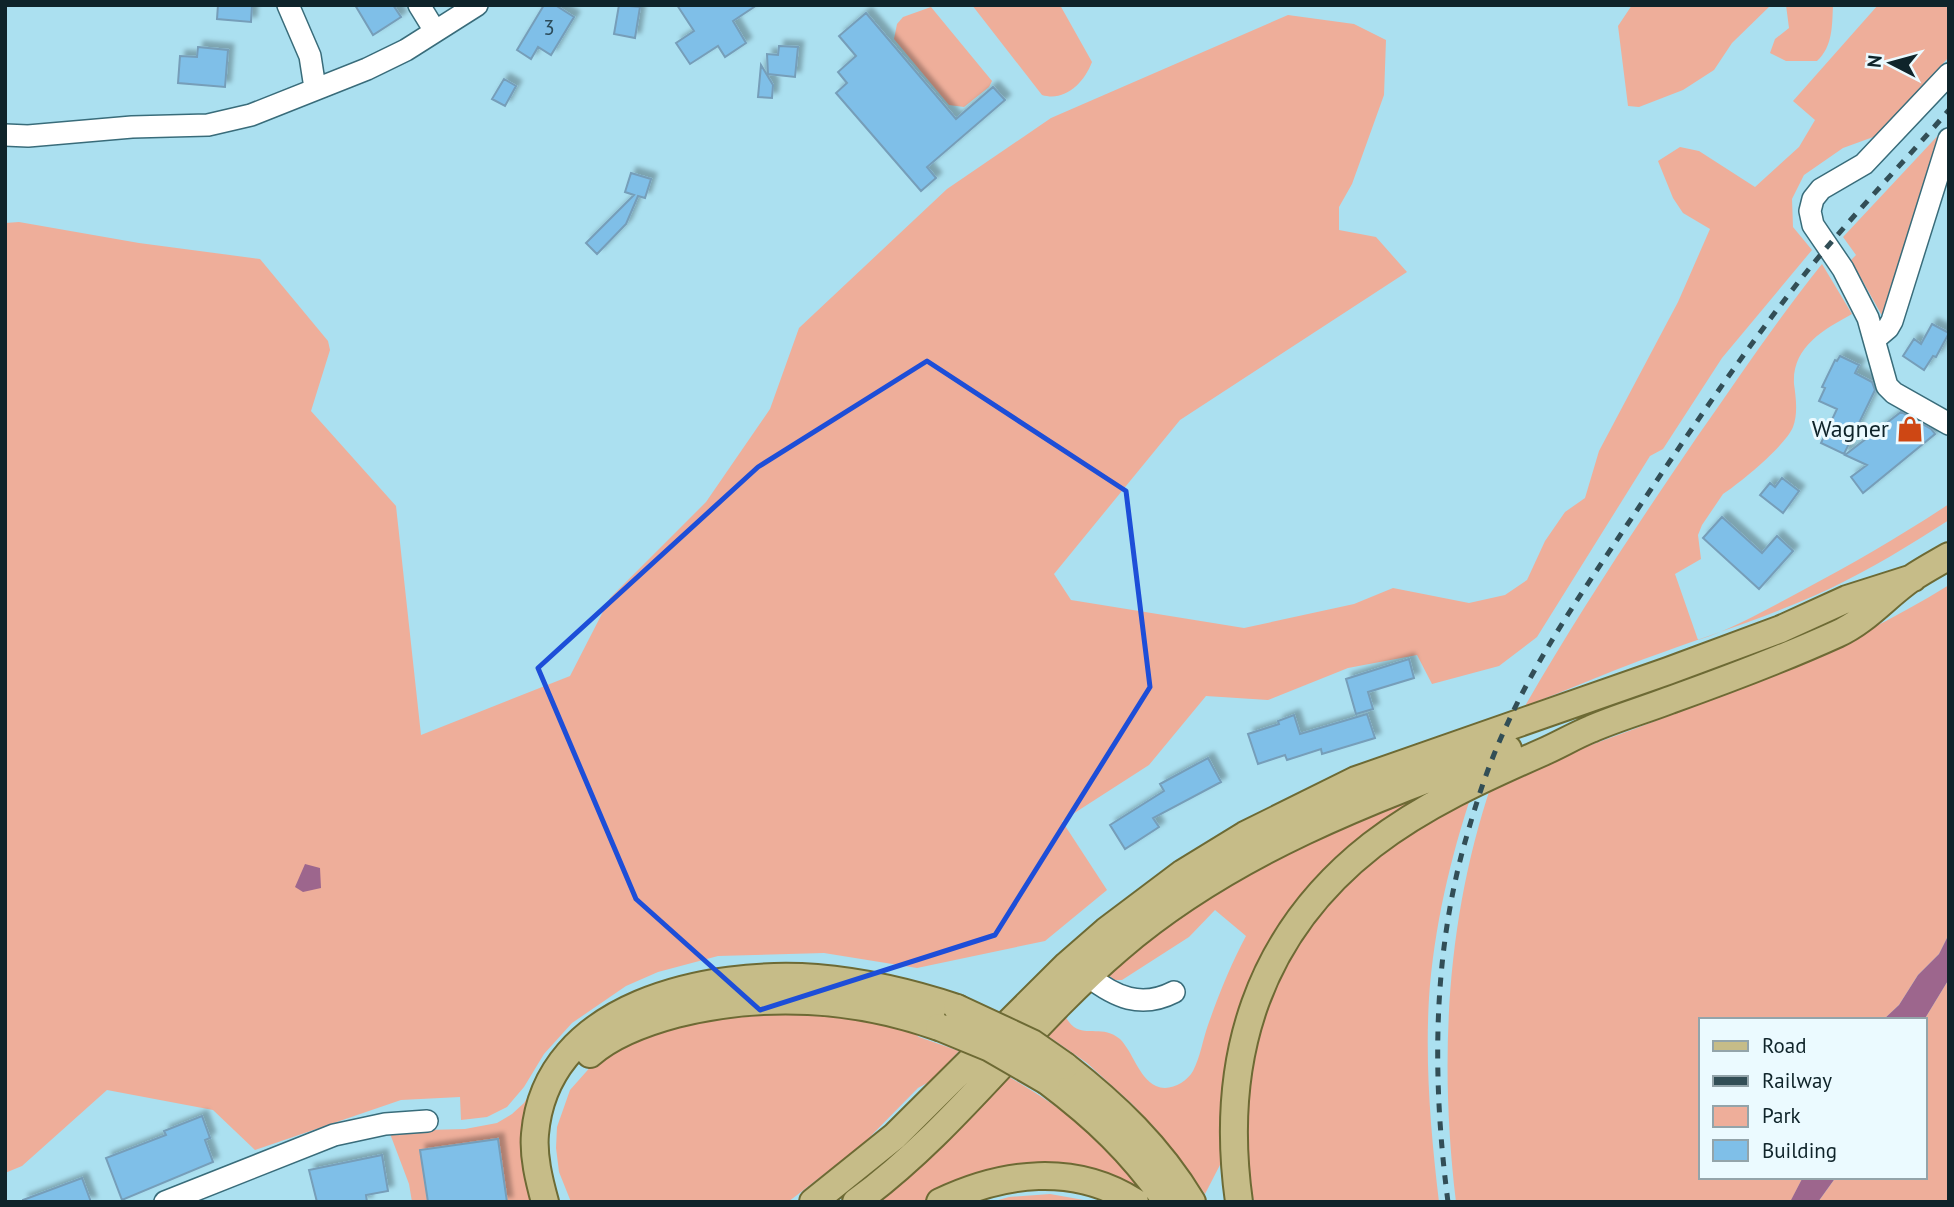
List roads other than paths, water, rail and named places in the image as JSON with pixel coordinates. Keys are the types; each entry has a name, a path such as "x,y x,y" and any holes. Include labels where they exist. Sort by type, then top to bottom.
{"main road":[{"path":"1239,1202 1235,1169 1235,1087 1253,1008 1264,980 1290,933 1346,867 1401,824 1494,772 1544,752 1591,728 1770,663 1857,625 1913,578 1949,556"},
{"path":"813,1202 895,1136 1067,965 1106,931 1183,873 1245,835 1356,780 1680,667 1781,629 1847,599 1913,578"},
{"path":"856,1202 957,1113 1088,975 1195,890 1286,839 1349,810 1508,749 1591,728"},
{"path":"545,1202 535,1156 535,1136 537,1118 551,1077 566,1056 584,1038 618,1013 638,1004 721,982 817,978 925,998 948,1018"},
{"path":"564,1202 553,1174 548,1138 555,1102 562,1086 587,1056 600,1045 642,1024 698,1009 784,1000 948,1018 1019,1037 1112,1134 1167,1202"},
{"path":"1056,1073 1099,1092 1134,1125 1154,1148 1192,1202"},
{"path":"940,1202 993,1181 1012,1177 1048,1176 1067,1177 1100,1185 1135,1202"}],"street":[{"path":"288,5 310,55 315,88"},
{"path":"419,5 435,31"},
{"path":"5,135 208,125 235,120 271,109 315,88 367,69 406,50 477,5"},
{"path":"1949,74 1864,164 1821,189 1813,199 1811,211 1813,225 1843,270 1868,318 1887,386 1894,393 1949,424"},
{"path":"1875,338 1892,321 1949,139"},
{"path":"1088,975 1108,991 1122,997 1153,999 1174,992"},
{"path":"165,1202 334,1135 384,1124 427,1121"}],"railway":[{"path":"1448,1202 1439,1110 1438,1017 1441,971 1455,880 1484,782 1505,729 1531,676 1562,625 1729,376 1811,266 1949,110"}],"place":[{"name":"Wagner","path":"1910,429"}]}
